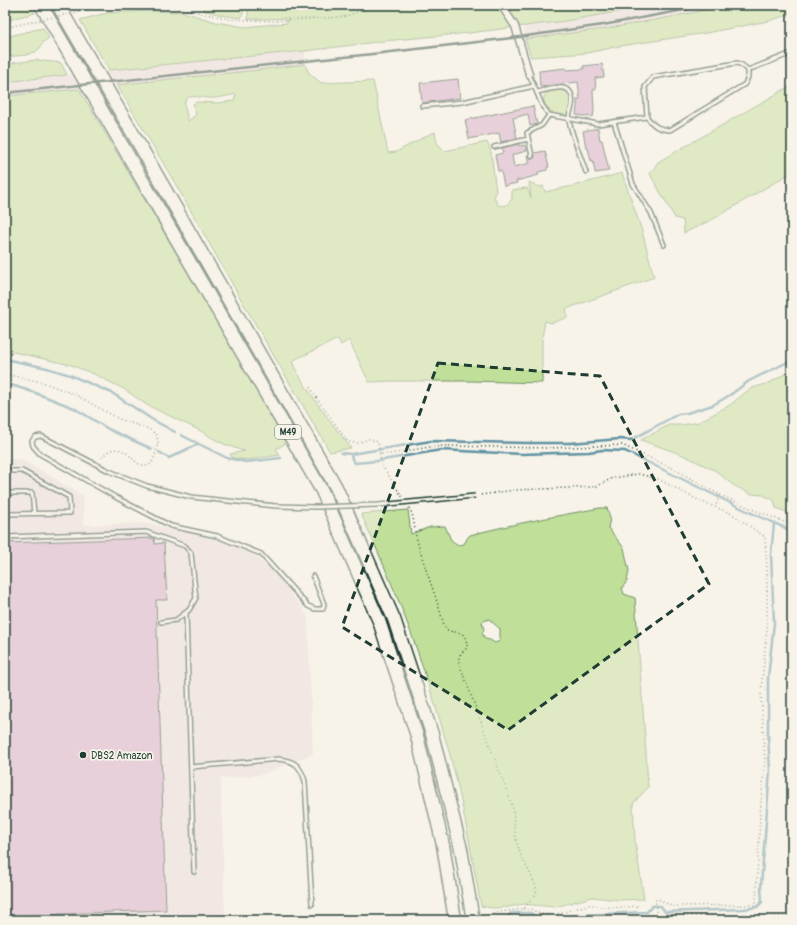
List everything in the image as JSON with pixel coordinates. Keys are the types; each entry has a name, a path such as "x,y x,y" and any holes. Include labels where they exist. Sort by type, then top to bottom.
{"highway":[{"name":"M49","path":"41,5 322,491 379,622 417,736 443,845 455,920"},
{"name":"M49","path":"58,5 336,487 394,619 432,734 461,849 473,920"}],"street":[{"path":"501,5 515,26 529,74"}],"lane":[{"path":"748,70 792,53"},
{"path":"736,63 742,65 748,70 748,77 744,84 670,130 661,130 651,123 647,117 646,87 653,77 736,63"},
{"path":"529,74 542,104 549,115 598,124 647,117"},
{"path":"422,106 462,102 534,86"},
{"path":"537,92 560,88 569,90 572,93 572,106 569,119 586,172"},
{"path":"532,156 527,133 542,125 549,115"},
{"path":"614,122 633,184 651,213 664,245"},
{"path":"494,147 528,139"},
{"path":"313,576 324,604 323,609 315,609 308,606 261,554 217,536 172,526 117,498 40,454 33,446 32,441 35,436 41,436 98,466 147,486 191,498 276,506 316,507 378,505 475,496"},
{"path":"5,471 22,471 69,497 70,513 5,514"},
{"path":"5,493 32,493 34,514"},
{"path":"5,537 146,532 185,546 191,553 196,598 189,610 176,620 161,622"},
{"path":"186,613 194,872"},
{"path":"191,767 279,759 289,760 297,765 302,772 305,781 312,904"}],"path":[{"path":"5,28 95,8 125,5"},
{"path":"154,5 168,6 229,20 272,21 343,17 370,8 373,5"},
{"path":"5,374 42,382 76,395 119,419 149,429 157,435 158,443 155,456 151,464 145,466 137,463 119,449 112,449 104,455 98,466"},
{"path":"310,387 348,442 357,443 369,439 378,442 381,464 404,500"},
{"path":"380,454 447,446 549,448 622,445 674,469 720,495 792,525"},
{"path":"475,496 514,490 595,487 613,478 639,474 658,479 698,500 732,514 765,537 767,569 767,628 761,693 765,761 760,814 756,903 754,905 671,906 658,899 655,900 656,917"},
{"path":"715,507 720,495"},
{"path":"408,506 411,512 422,559 445,627 449,631 459,632 467,641 467,648 461,652 458,660 512,808 517,844 537,890 534,897 523,909"},
{"path":"792,897 788,900 788,903 792,907"},
{"path":"493,913 530,909 536,913 550,915 589,905 601,907 638,906"},
{"path":"579,920 656,917 792,917"}],"highlighted area":[{"path":"438,363 600,376 709,584 508,730 342,627"}],"shaded area":[{"path":"657,5 730,5 604,29 525,39 524,25 565,21"},
{"path":"305,51 305,64 5,96 5,82 109,70"},
{"path":"5,459 21,459 83,495 84,525 144,523 210,537 238,547 254,555 271,568 302,607 308,618 313,754 261,775 221,779 225,920 5,920"}],"green space":[{"path":"5,5 29,5 35,13 15,18 5,23"},
{"path":"205,5 242,5 244,11 241,18 221,15 203,10"},
{"path":"251,5 657,5 565,21 469,33 109,70 80,20 107,13 150,11 183,12 216,22 245,27 287,23 288,18 248,19 248,11"},
{"path":"730,5 792,5 792,14 768,21 706,33 620,46 587,53 531,57 525,39 604,29"},
{"path":"43,28 49,38 43,42 40,48 35,52 26,55 5,57 5,37"},
{"path":"36,60 61,63 67,75 5,82 5,64"},
{"path":"305,64 309,73 321,83 373,81 388,153 396,152 435,132 437,143 445,151 487,142 491,152 496,192 494,198 499,206 507,205 512,199 512,190 527,188 531,198 529,182 540,187 543,186 545,192 622,173 642,231 654,277 566,309 568,317 552,323 545,321 542,338 542,383 470,381 369,382 349,340 341,345 338,339 292,361 296,371 310,393 351,448 330,452 117,85","holes":["236,94 234,101 217,103 197,102 193,104 196,115 188,121 184,103 188,97 214,98"]},
{"path":"792,85 792,172 715,218 684,233 683,220 675,218 650,174 658,162"},
{"path":"79,89 207,305 286,443 276,449 280,455 247,460 233,458 230,454 245,451 219,442 205,433 147,405 124,389 94,374 71,365 5,350 5,96"},
{"path":"560,90 568,93 571,100 569,112 566,116 550,112 544,100 547,93"},
{"path":"792,371 792,514 776,508 774,500 763,495 751,494 733,485 716,471 683,455 641,440 669,425 682,425 699,422 730,405 750,389 771,382"},
{"path":"600,508 607,508 610,518 608,528 624,548 629,571 627,581 622,588 624,594 635,598 648,787 633,804 635,842 644,899 619,900 592,897 555,907 523,904 492,908 481,906 460,794 441,724 403,611 361,514 408,510 411,534 430,527 445,526 451,540 458,545 464,544 470,535","holes":["489,619 500,629 500,641 495,643 485,639 482,633 484,630 482,622"]}],"building":[{"path":"602,64 604,77 595,78 596,89 593,90 593,117 576,115 577,99 580,99 578,82 540,87 539,71 566,68 566,70 584,69 583,66"},
{"path":"458,79 460,98 422,103 420,83"},
{"path":"533,106 537,124 530,126 528,114 513,118 517,138 501,142 499,133 469,139 465,120"},
{"path":"598,128 609,171 595,173 593,160 591,161 588,148 586,148 583,131"},
{"path":"518,144 519,146 525,145 527,151 512,155 514,167 530,163 527,155 533,159 535,157 534,153 545,151 549,167 547,167 547,170 538,172 539,175 504,186 501,171 498,171 495,155 503,153 502,148"},
{"name":"DBS2 Amazon","path":"154,538 155,544 164,543 167,600 156,600 166,910 5,916 5,543"}],"waterway":[{"path":"5,359 47,368 70,375 112,393 153,420 175,432"},
{"path":"341,453 351,454 431,441 570,443 620,439 631,440 678,414 687,413 713,405 749,381 792,360"},
{"path":"5,383 74,408 110,430 152,449"},
{"path":"181,435 227,458 246,462 281,458"},
{"path":"159,452 169,458 198,444"},
{"path":"351,454 355,463 377,461 441,450 522,454 589,452 602,450 625,451 747,511 792,531"},
{"path":"539,920 576,915 647,912 652,906 661,906 665,912 744,909 757,907 762,902 761,886 770,771 768,734 768,678 774,623 771,555 774,523"},
{"path":"492,918 508,917 511,913 531,913 534,919 537,920"}],"railway":[{"path":"5,93 512,38 603,25 711,5"}],"place":[{"name":"DBS2 Amazon","path":"83,755"}]}
